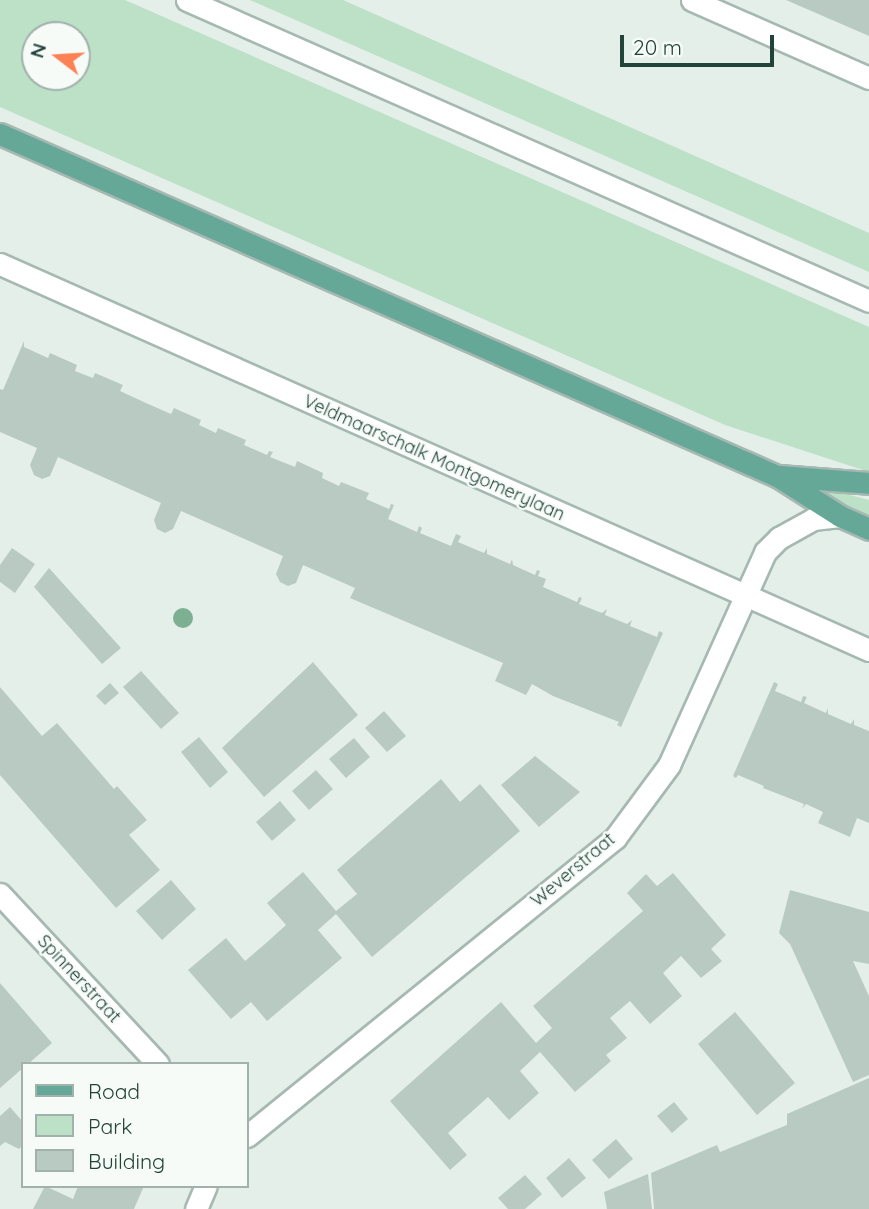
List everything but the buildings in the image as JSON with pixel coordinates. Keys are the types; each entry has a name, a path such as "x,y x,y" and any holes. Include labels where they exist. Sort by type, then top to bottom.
{"main road":[{"path":"0,134 777,476 840,516 869,529"},
{"path":"777,476 869,483"}],"street":[{"path":"187,0 869,301"},
{"path":"692,0 869,78"},
{"name":"Veldmaarschalk Montgomerylaan","path":"0,264 869,650"},
{"name":"Weverstraat","path":"248,1135 615,838 669,765 765,552 779,538 813,519 840,516"},
{"name":"Spinnerstraat","path":"0,894 156,1062"},
{"path":"196,1209 205,1188"}],"green space":[{"path":"0,0 125,0 869,327 869,472 725,425 0,107"},
{"path":"250,0 343,0 869,233 869,272"},
{"path":"827,489 869,500 869,516 823,496"}]}
